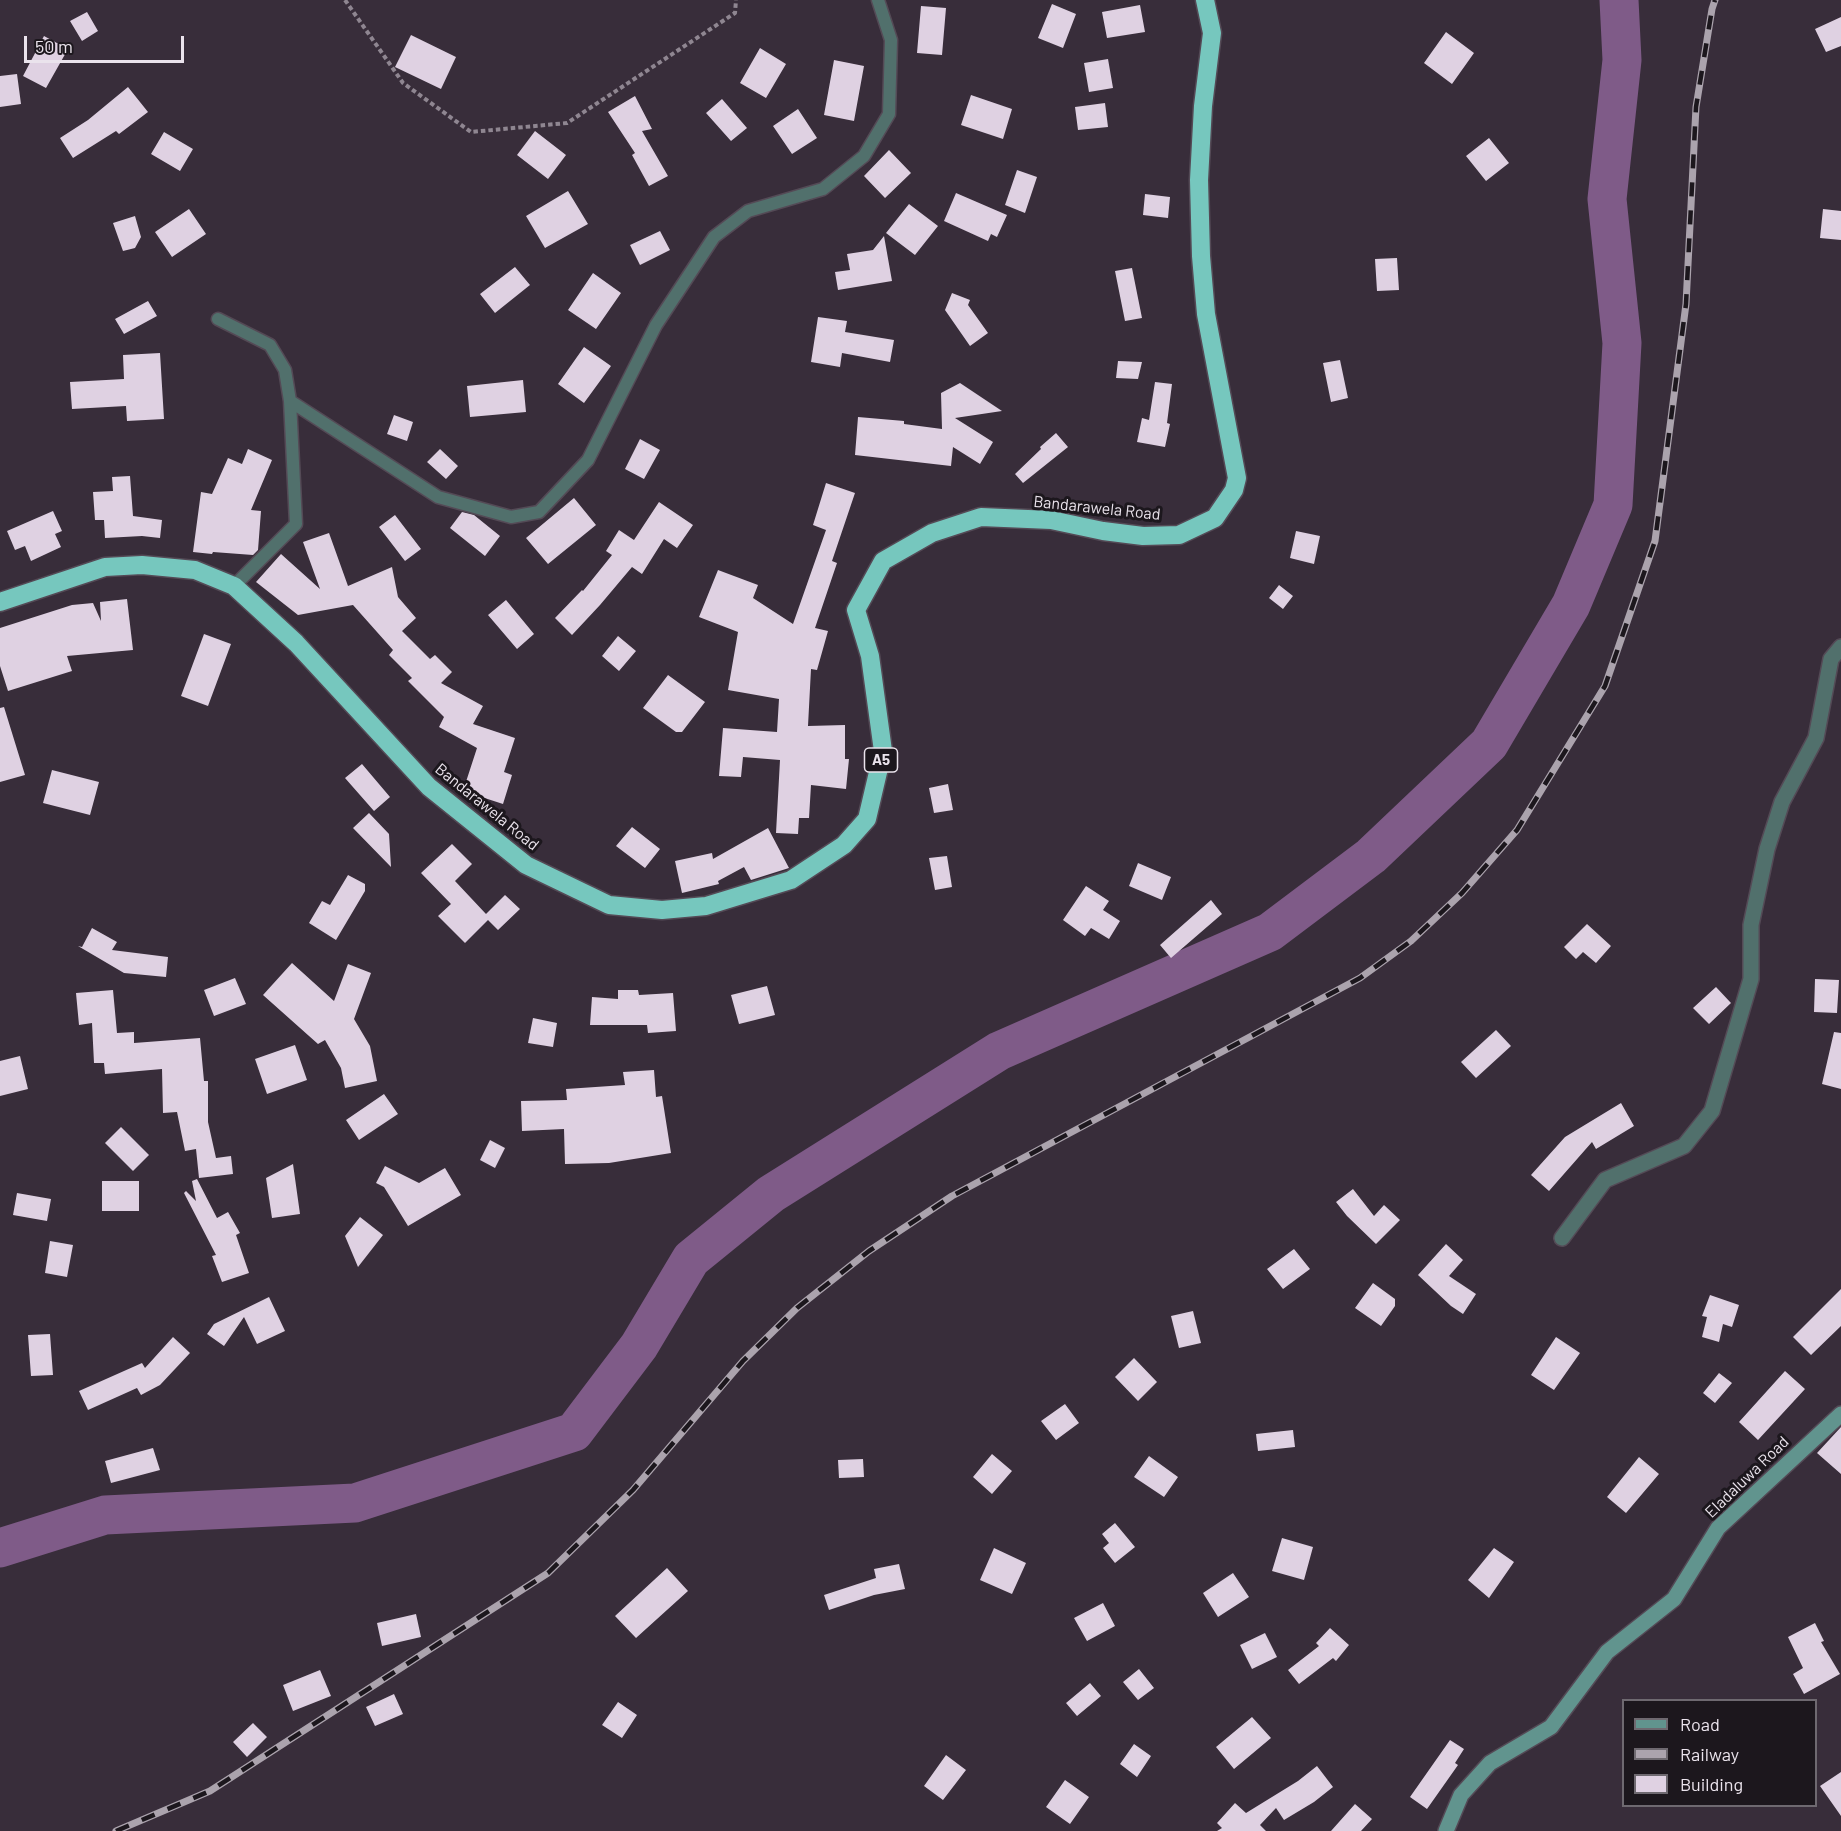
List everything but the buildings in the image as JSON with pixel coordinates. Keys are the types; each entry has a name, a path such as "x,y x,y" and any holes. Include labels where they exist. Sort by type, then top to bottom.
{"highway":[{"name":"Bandarawela Road","path":"0,602 105,567 142,565 195,570 234,586 296,644 429,787 526,865 609,905 662,910 706,906 791,880 844,845 867,819 883,751 870,656 856,610 883,561 932,532 981,517 1051,520 1103,531 1143,536 1179,535 1215,518 1234,490 1237,478 1206,314 1201,256 1199,180 1203,106 1212,33 1205,0"}],"street":[{"path":"1562,1238 1605,1180 1684,1146 1712,1111 1751,979 1751,925 1767,849 1782,802 1816,738 1831,658 1841,647"},
{"name":"Eladaluwa Road","path":"1446,1831 1461,1795 1490,1763 1551,1727 1607,1652 1674,1599 1718,1528 1841,1414"}],"lane":[{"path":"290,401 438,497 511,517 538,512 588,460 656,325 714,237 748,211 823,189 864,156 889,114 891,39 878,0"},
{"path":"218,319 270,345 285,370 290,401 296,525 234,586"}],"path":[{"path":"345,0 403,83 471,132 567,123 735,13 735,0"}],"waterway":[{"path":"0,1548 105,1515 355,1503 574,1432 639,1346 691,1259 771,1194 999,1051 1270,932 1371,856 1489,744 1571,605 1613,505 1622,343 1607,199 1622,60 1619,0"}],"railway":[{"path":"116,1831 210,1791 548,1573 633,1490 743,1361 797,1308 869,1251 952,1196 1360,978 1411,941 1462,893 1517,830 1605,686 1655,541 1686,304 1696,107 1715,0"}]}
